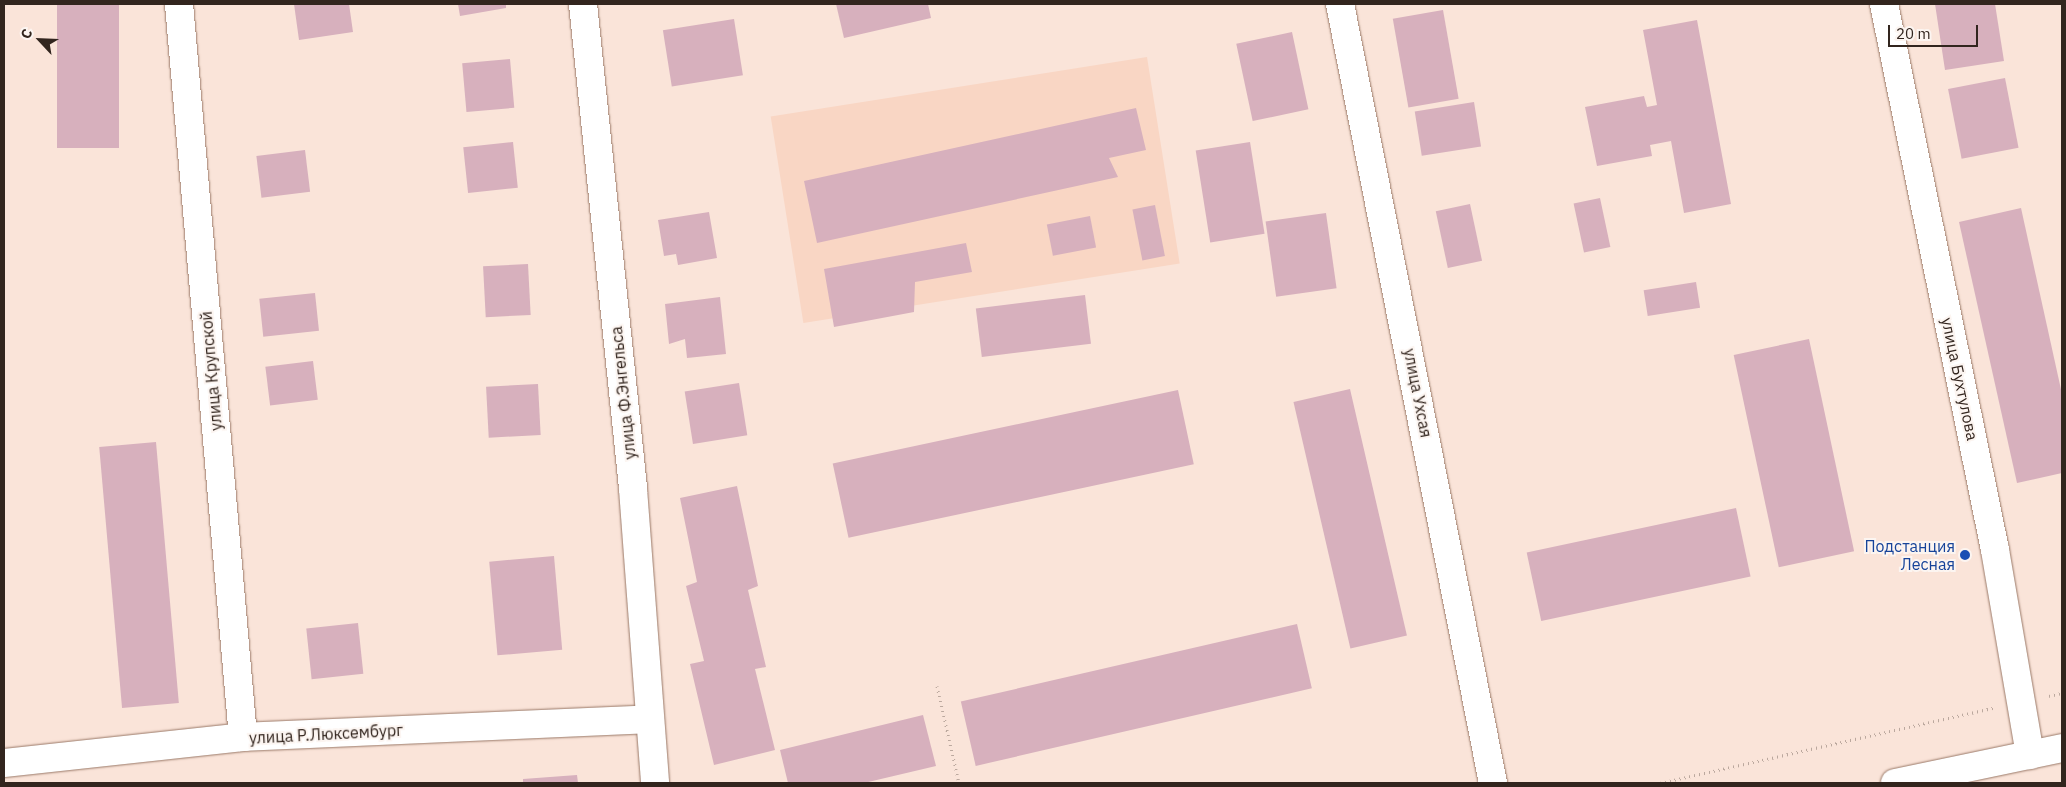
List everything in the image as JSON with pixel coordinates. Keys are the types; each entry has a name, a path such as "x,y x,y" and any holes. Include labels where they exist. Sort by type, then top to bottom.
{"street":[{"name":"улица Крупской","path":"179,4 243,737"},
{"name":"улица Ф.Энгельса","path":"583,4 633,490 655,783"},
{"name":"улица Ухсая","path":"1340,4 1493,783"},
{"name":"улица Бухтулова","path":"1884,4 1995,550 2018,702 2030,755"},
{"name":"улица Р.Люксембург","path":"4,763 243,737 650,719"},
{"path":"1896,783 2062,748"}],"path":[{"path":"937,686 959,783"},
{"path":"1660,783 2018,702 2062,694"}],"shaded area":[{"path":"1147,57 1180,263 803,323 771,117"}],"building":[{"path":"57,4 119,4 119,148 57,148"},
{"path":"294,4 349,4 353,32 299,40"},
{"path":"458,4 506,4 506,8 460,16"},
{"path":"836,4 928,4 931,18 844,38"},
{"path":"1935,4 1995,4 2004,61 1945,70"},
{"path":"1443,10 1459,99 1408,107 1393,19"},
{"path":"734,19 743,75 672,87 663,30"},
{"path":"1697,20 1731,204 1684,213 1671,141 1650,145 1652,156 1597,166 1585,107 1644,96 1647,107 1657,105 1643,30"},
{"path":"1292,32 1308,109 1253,121 1236,44"},
{"path":"510,59 514,108 466,112 462,63"},
{"path":"2005,78 2019,148 1962,159 1948,89"},
{"path":"1474,102 1481,146 1422,156 1415,111"},
{"path":"1136,108 1146,150 1109,158 1118,177 817,243 804,181"},
{"path":"513,142 518,188 468,193 463,147"},
{"path":"1250,142 1265,234 1210,242 1196,151"},
{"path":"305,150 310,192 261,198 256,156"},
{"path":"1600,198 1610,247 1584,253 1574,204"},
{"path":"1470,204 1482,261 1448,268 1436,211"},
{"path":"1155,205 1165,256 1142,260 1132,209"},
{"path":"2021,208 2062,394 2062,473 2017,483 1959,222"},
{"path":"709,212 717,258 678,265 676,254 664,256 658,220"},
{"path":"1326,213 1337,288 1276,297 1266,221"},
{"path":"1090,216 1096,247 1053,256 1047,224"},
{"path":"966,243 972,272 915,282 914,312 834,327 824,269"},
{"path":"528,264 531,315 486,317 483,266"},
{"path":"1696,282 1700,308 1648,316 1644,290"},
{"path":"315,293 319,331 263,337 259,299"},
{"path":"1085,295 1091,344 982,357 976,308"},
{"path":"720,297 726,354 687,358 685,339 669,344 665,304"},
{"path":"1809,339 1854,551 1779,567 1734,355"},
{"path":"313,361 318,400 270,406 265,367"},
{"path":"739,383 747,435 693,444 685,392"},
{"path":"538,384 541,435 489,438 486,387"},
{"path":"1350,389 1407,636 1350,649 1293,402"},
{"path":"1178,390 1194,464 849,538 833,463"},
{"path":"156,442 179,703 122,708 99,447"},
{"path":"737,486 758,586 748,590 766,667 755,669 775,750 714,765 690,664 704,661 686,586 697,582 680,498"},
{"path":"1736,508 1751,576 1541,621 1527,552"},
{"path":"554,556 562,650 497,655 489,562"},
{"path":"358,623 363,674 312,679 306,628"},
{"path":"1297,624 1312,688 976,766 961,702"},
{"path":"923,715 936,766 864,783 788,783 780,750"},
{"path":"577,775 578,783 523,783 523,779"}],"place":[{"name":"Подстанция Лесная","path":"1965,555"}]}
